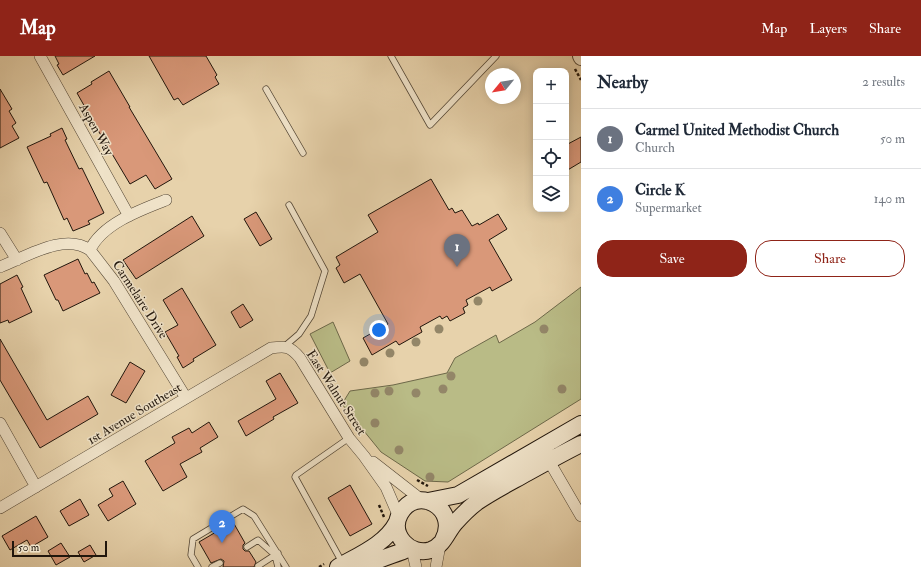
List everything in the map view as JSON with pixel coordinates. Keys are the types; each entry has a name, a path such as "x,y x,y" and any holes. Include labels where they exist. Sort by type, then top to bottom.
{"main road":[{"path":"340,566 384,539 394,530 404,508 408,505 418,501 458,495 581,424"},
{"path":"398,520 397,528 402,540 411,549 417,551 427,551 442,542 454,524 478,502 506,484 581,444"},
{"path":"426,501 438,506 445,514 447,519 448,530 442,542"},
{"path":"364,567 380,559 411,549"}],"street":[{"name":"Aspen Way","path":"40,56 130,216"},
{"path":"0,266 44,248 64,243 73,243 85,246 90,250 104,231 130,216 166,200"},
{"path":"0,233 17,260"},
{"name":"Carmelaire Drive","path":"90,250 118,286 186,398"},
{"name":"1st Avenue Southeast","path":"0,508 271,348 285,346"},
{"name":"East Walnut Street","path":"285,346 295,351 349,438 386,487 398,520"},
{"path":"0,423 36,487"},
{"name":"East Walnut Street","path":"364,456 426,501"},
{"path":"549,461 581,517"},
{"path":"436,567 442,542"},
{"path":"411,549 416,567"}],"lane":[{"path":"391,56 430,125 496,56"},
{"path":"266,89 303,153"},
{"path":"285,346 299,334 310,316 325,271 289,205"},
{"path":"340,566 295,477 349,438"},
{"path":"198,567 191,555 193,539 243,509 254,516 286,567"},
{"path":"247,546 258,540 277,554 278,567"},
{"path":"258,566 277,554"},
{"path":"212,567 220,563"}],"green space":[{"path":"581,287 581,399 448,482 425,481 381,452 342,404 350,391 393,385 447,373 455,358 496,335 499,343 535,322"},
{"path":"333,322 350,361 330,373 310,334"}],"building":[{"path":"55,56 95,56 63,75 57,65 59,64"},
{"path":"149,56 206,56 217,75 215,77 219,84 183,105 178,98 174,100"},
{"path":"109,71 172,179 155,189 146,175 130,184 77,93"},
{"path":"0,89 12,109 9,111 16,123 12,126 19,138 0,148"},
{"path":"62,128 67,139 65,140 79,169 82,168 104,213 88,221 90,224 73,231 67,218 64,220 47,182 44,183 27,147 51,136 50,134"},
{"path":"581,137 581,162 569,169 569,143"},
{"path":"431,179 449,210 452,208 455,213 462,210 472,226 478,223 479,225 498,214 507,229 489,240 512,280 492,291 490,287 466,300 468,305 463,308 465,313 450,321 447,316 442,319 440,316 420,327 422,332 399,345 396,341 372,355 363,338 388,324 360,274 344,283 336,268 340,265 336,257 378,232 368,215"},
{"path":"256,212 272,239 260,246 244,219"},
{"path":"192,216 204,236 136,279 123,260"},
{"path":"78,259 85,274 87,273 92,283 94,282 100,293 63,311 44,275"},
{"path":"17,275 32,312 9,323 8,320 0,323 0,284"},
{"path":"182,288 216,345 193,359 194,361 183,368 177,357 179,356 165,332 178,325 163,300"},
{"path":"243,304 253,320 240,328 231,312"},
{"path":"0,339 47,420 88,396 98,414 40,448 0,380"},
{"path":"130,362 145,371 126,403 111,395"},
{"path":"280,373 298,403 273,417 274,419 246,436 238,421 276,399 266,381"},
{"path":"209,422 218,437 200,448 202,452 180,464 187,477 163,491 145,461 175,443 172,437 189,428 192,433"},
{"path":"123,481 136,504 108,521 98,505 113,496 109,489"},
{"path":"350,485 372,524 350,536 328,498"},
{"path":"80,499 89,515 69,526 60,511"},
{"path":"36,516 48,537 31,547 27,540 10,550 2,536"},
{"path":"233,522 245,543 243,545 243,549 245,551 249,551 256,562 254,567 223,567 224,561 221,559 211,563 199,542"},
{"path":"61,543 70,557 56,565 48,551"},
{"path":"90,545 96,555 84,562 78,552"}],"place":[{"name":"Carmel United Methodist Church","path":"457,267"},
{"name":"Circle K","path":"222,543"}]}
